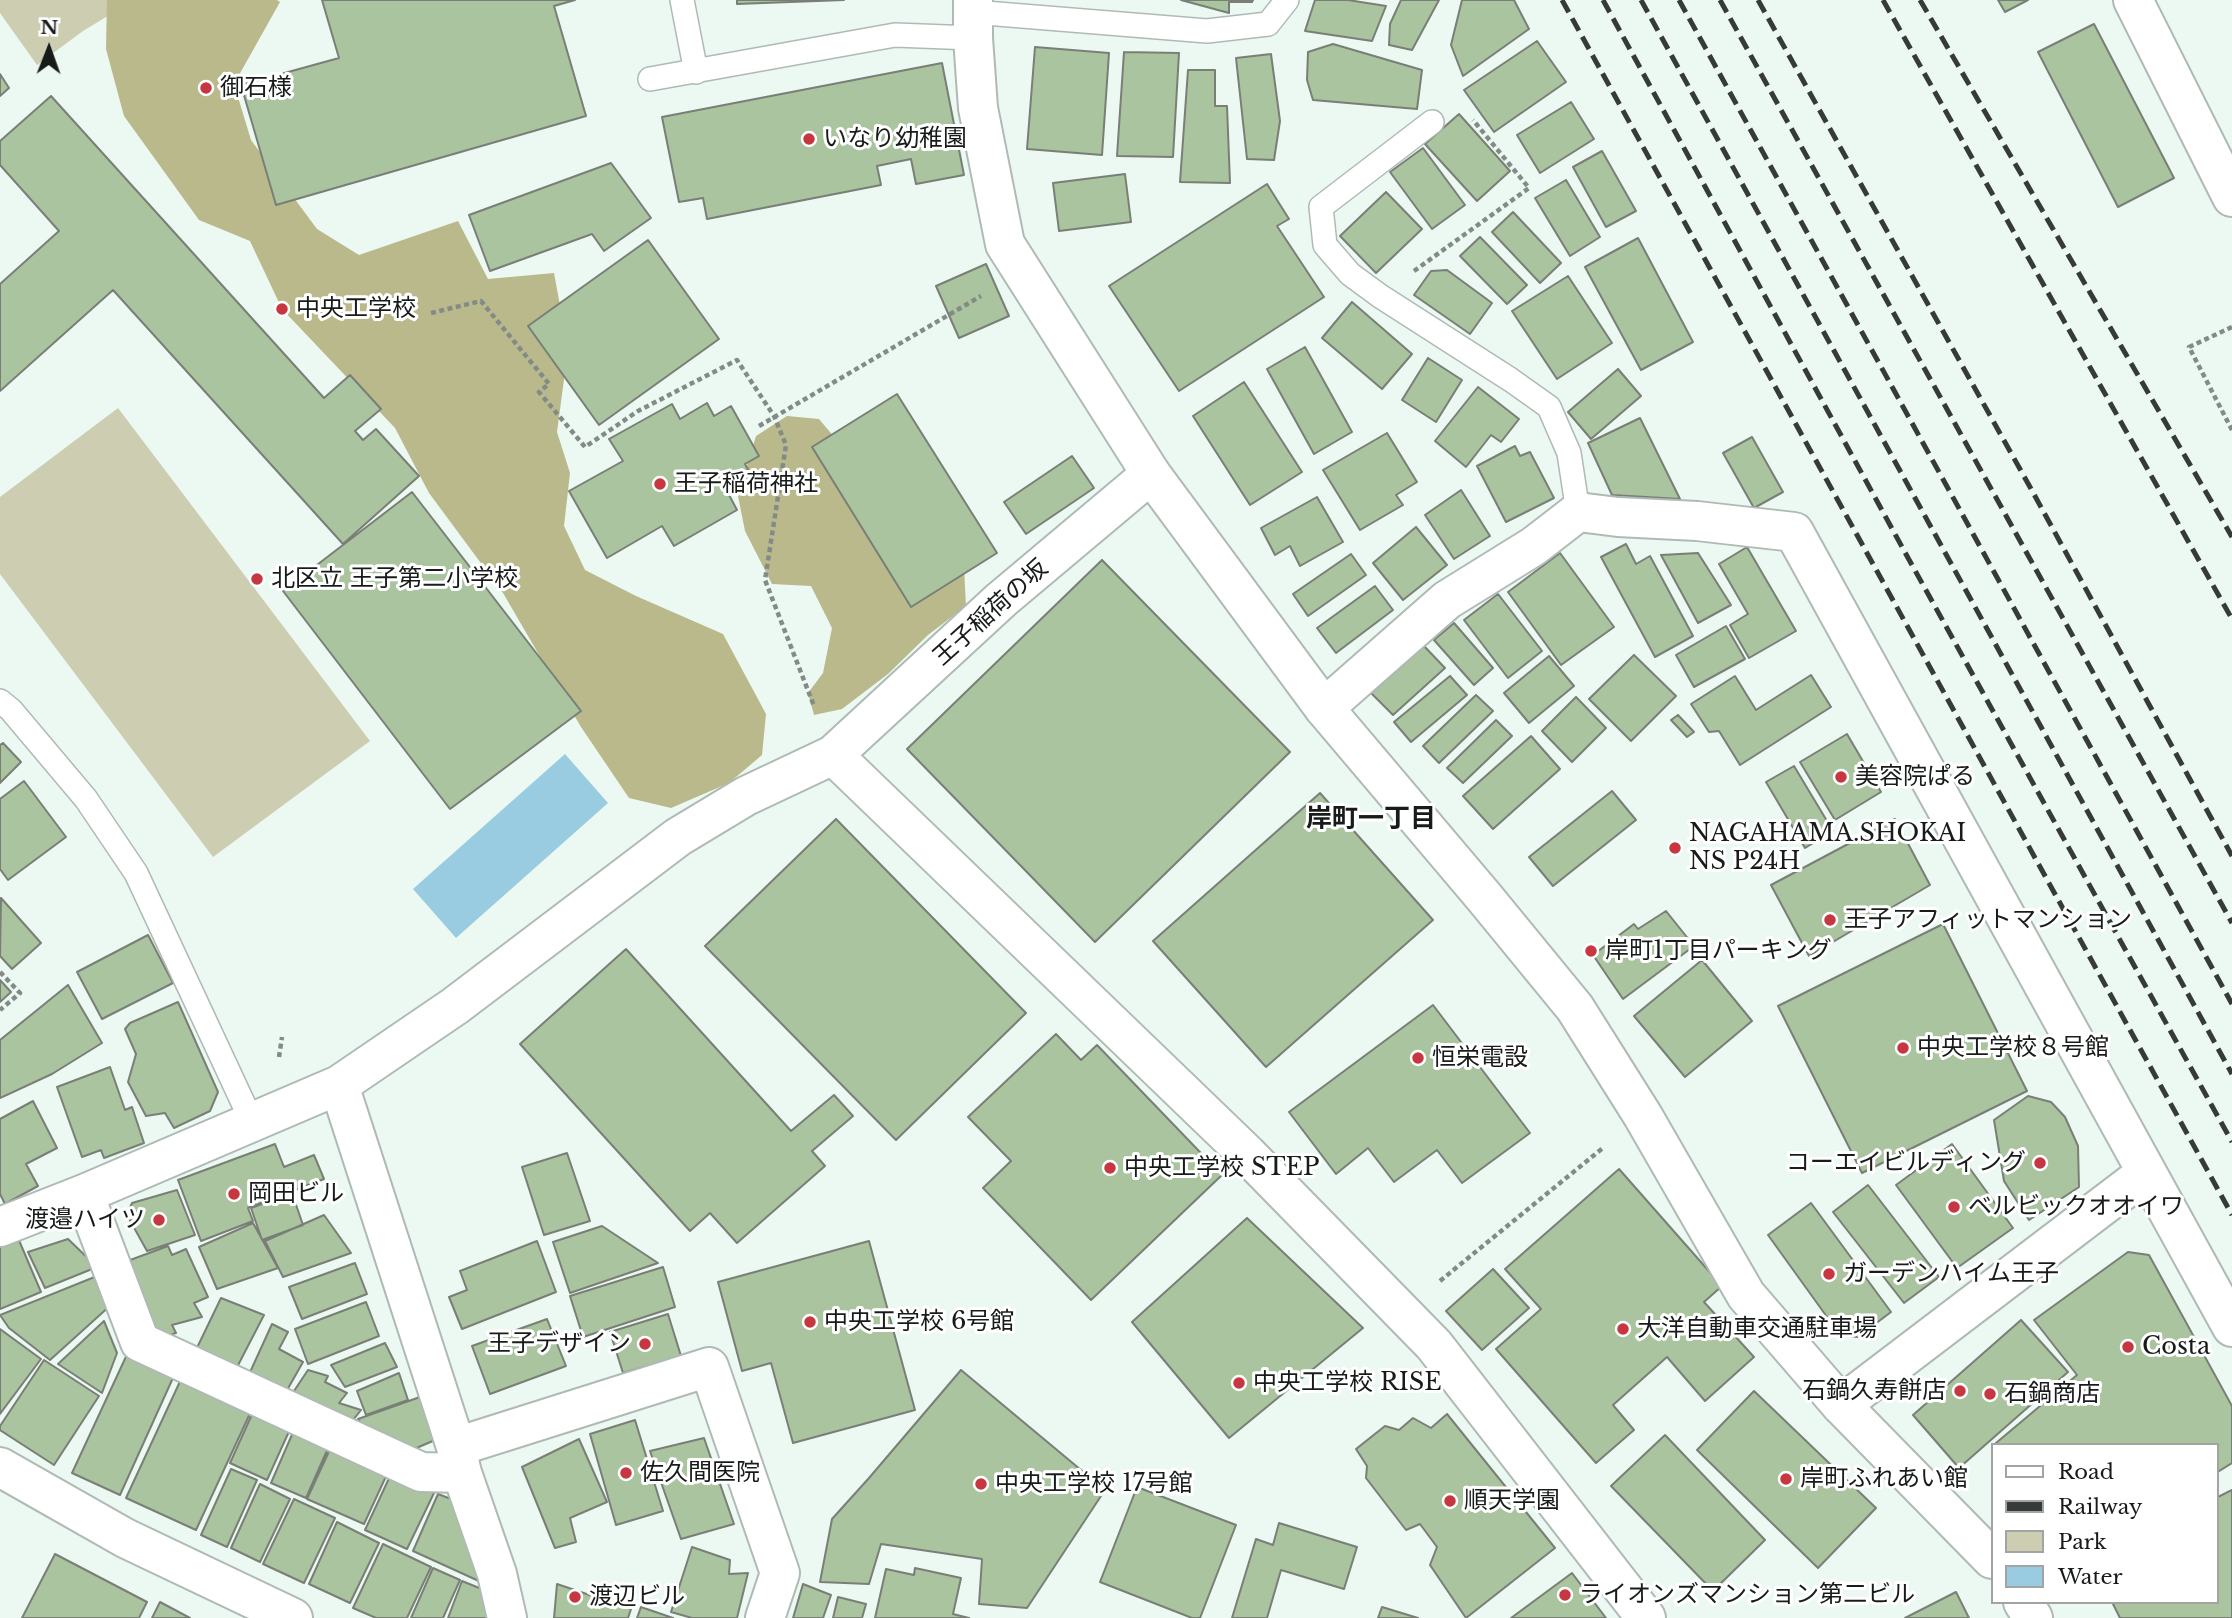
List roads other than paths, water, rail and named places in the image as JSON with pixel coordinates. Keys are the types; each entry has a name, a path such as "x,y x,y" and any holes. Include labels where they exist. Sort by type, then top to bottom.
{"street":[{"path":"2133,0 2232,197"},
{"path":"973,17 978,108 1005,244 1151,474 1324,709 1575,1008 1643,1116 1746,1295 1842,1405 1990,1557"},
{"name":"王子稲荷の坂","path":"0,1227 339,1085 455,1006 678,837 746,796 833,755 1001,600 1151,474"},
{"path":"1324,709 1447,600 1534,546 1578,512 1794,532 2232,1327"},
{"path":"833,755 1247,1154 1434,1345 1646,1618"},
{"path":"339,1085 497,1574 508,1618"},
{"path":"1842,1405 2146,1173"},
{"path":"84,1194 140,1342 421,1472 709,1367 780,1573 765,1618"},
{"path":"0,1466 125,1538 293,1618"}],"lane":[{"path":"682,0 695,72"},
{"path":"650,79 895,35 973,17 1207,31 1268,24 1287,0"},
{"path":"1432,122 1321,207 1325,245 1350,274 1380,296 1549,407 1569,453 1578,512"},
{"path":"0,701 11,710 86,799 136,873 252,1122"}],"water":[{"path":"565,754 608,803 456,938 413,889"}],"railway":[{"path":"1562,0 2232,1215"},
{"path":"1603,0 2232,1142"},
{"path":"1641,0 2232,1074"},
{"path":"1679,0 2232,1004"},
{"path":"1720,0 2232,923"},
{"path":"1758,0 2232,856"},
{"path":"1883,0 2232,619"},
{"path":"1920,0 2232,537"}],"place":[{"name":"御石様","path":"206,88"},
{"name":"いなり幼稚園","path":"809,139"},
{"name":"中央工学校","path":"282,309"},
{"name":"王子稲荷神社","path":"660,484"},
{"name":"北区立 王子第二小学校","path":"257,579"},
{"name":"美容院ぱる","path":"1841,777"},
{"name":"NAGAHAMA.SHOKAI NS P24H","path":"1675,848"},
{"name":"王子アフィットマンション","path":"1830,920"},
{"name":"岸町1丁目パーキング","path":"1591,951"},
{"name":"中央工学校８号館","path":"1903,1048"},
{"name":"恒栄電設","path":"1418,1058"},
{"name":"コーエイビルディング","path":"2040,1163"},
{"name":"中央工学校 STEP","path":"1110,1168"},
{"name":"岡田ビル","path":"234,1194"},
{"name":"ベルビックオオイワ","path":"1954,1207"},
{"name":"渡邉ハイツ","path":"159,1220"},
{"name":"ガーデンハイム王子","path":"1829,1274"},
{"name":"中央工学校 6号館","path":"810,1322"},
{"name":"大洋自動車交通駐車場","path":"1623,1329"},
{"name":"王子デザイン","path":"645,1344"},
{"name":"Costa","path":"2128,1347"},
{"name":"中央工学校 RISE","path":"1239,1383"},
{"name":"石鍋久寿餅店","path":"1960,1391"},
{"name":"石鍋商店","path":"1990,1394"},
{"name":"佐久間医院","path":"626,1473"},
{"name":"岸町ふれあい館","path":"1786,1479"},
{"name":"中央工学校 17号館","path":"981,1484"},
{"name":"順天学園","path":"1450,1501"},
{"name":"ライオンズマンション第二ビル","path":"1565,1595"},
{"name":"渡辺ビル","path":"575,1597"}],"district":[{"name":"岸町一丁目","path":"1371,820"}]}
